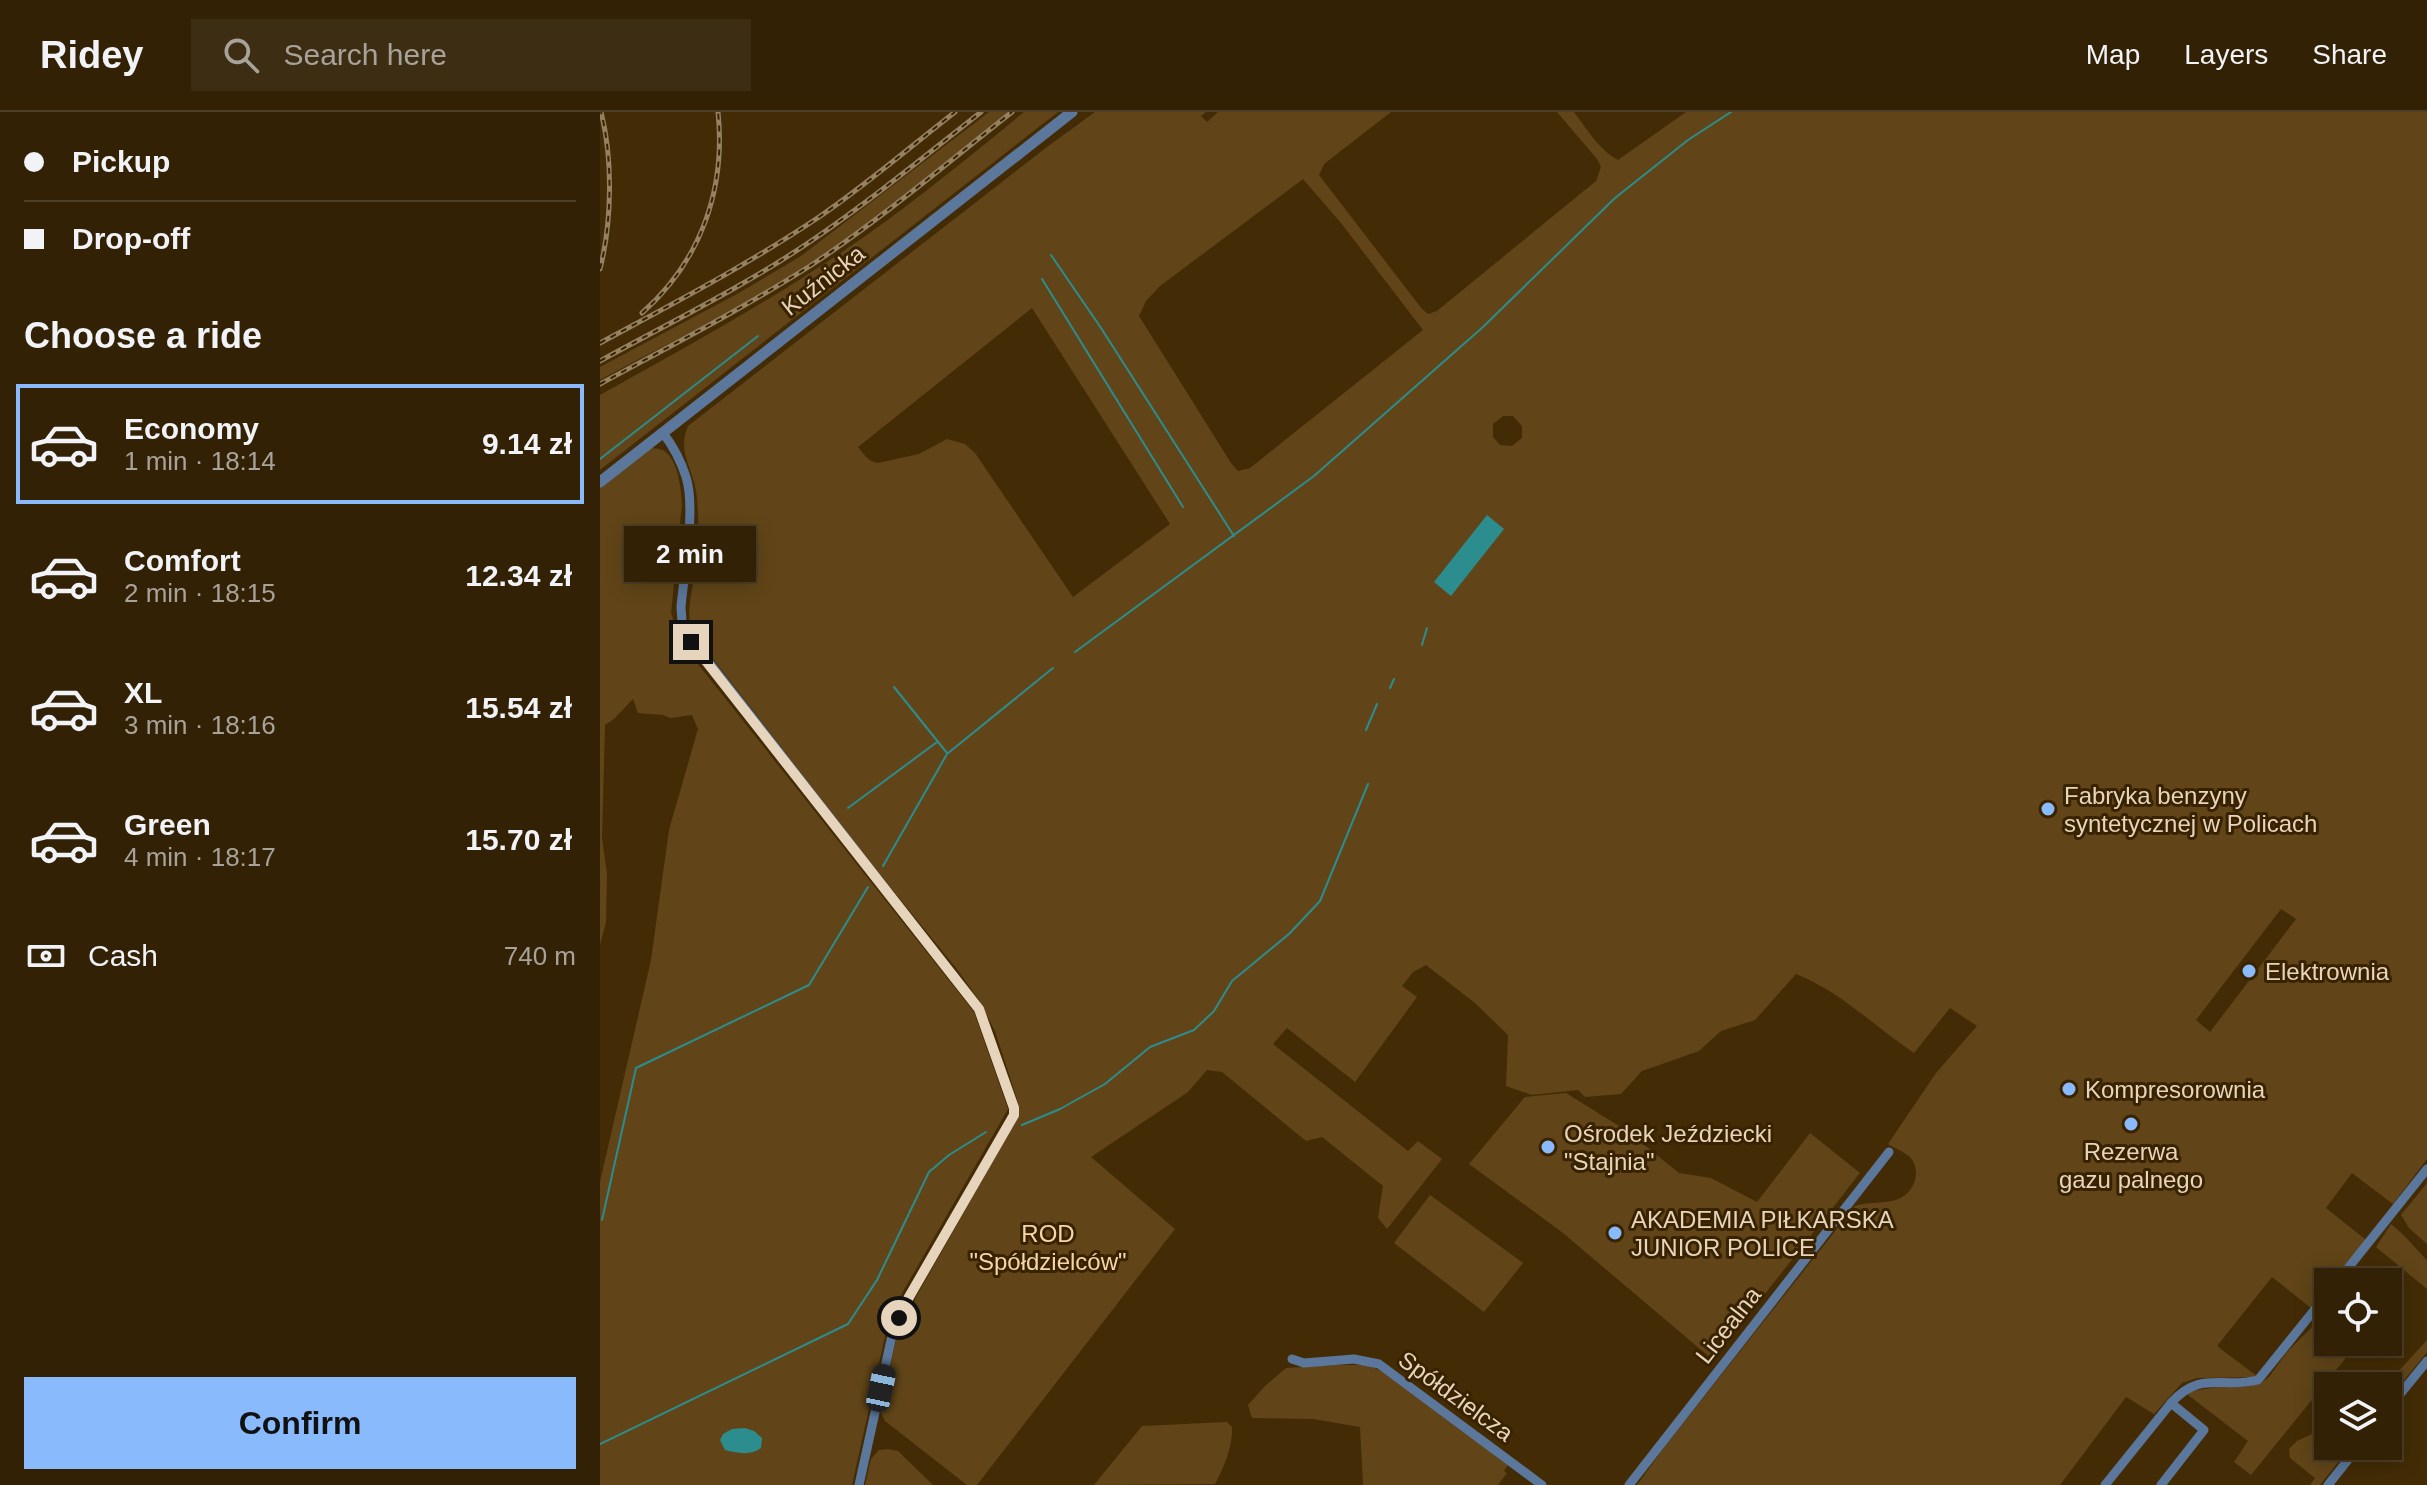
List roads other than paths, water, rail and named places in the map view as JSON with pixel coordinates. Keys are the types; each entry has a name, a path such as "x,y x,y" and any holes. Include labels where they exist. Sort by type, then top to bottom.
{"street":[{"name":"Kuźnicka","path":"600,482 1072,112"},
{"path":"663,433 676,453 688,486 690,504 681,607 687,634 979,1009 1014,1108 1014,1115 899,1318 859,1485"},
{"name":"Licealna","path":"1629,1485 1889,1152"},
{"path":"2348,1268 2427,1169"},
{"path":"2105,1485 2182,1390 2198,1384 2258,1380 2314,1310"},
{"name":"Spółdzielcza","path":"1292,1359 1304,1363 1354,1359 1379,1364 1542,1485"},
{"path":"2402,1392 2427,1361"},
{"path":"2161,1485 2204,1430 2171,1403"},
{"path":"2328,1485 2348,1460"}],"water":[{"path":"1487,515 1504,529 1451,596 1434,582"},
{"path":"745,1428 762,1438 761,1448 748,1453 725,1450 720,1440 723,1434 732,1429"}],"waterway":[{"path":"1075,652 1314,476 1483,327 1615,198 1688,140 1731,112"},
{"path":"1051,255 1234,536"},
{"path":"1042,279 1183,507"},
{"path":"600,459 758,336"},
{"path":"1422,645 1427,628"},
{"path":"883,866 947,754 1053,668"},
{"path":"1390,688 1394,679"},
{"path":"894,687 947,753"},
{"path":"1366,730 1377,704"},
{"path":"848,808 937,742"},
{"path":"1022,1125 1060,1109 1105,1084 1150,1047 1194,1030 1214,1011 1232,981 1289,934 1320,901 1368,784"},
{"path":"602,1220 636,1068 809,985 868,887"},
{"path":"600,1444 848,1324 877,1280 929,1172 949,1155 986,1132"}],"railway":[{"path":"600,269 610,190 608,149 601,112"},
{"path":"642,313 663,293 680,270 705,222 718,169 718,112"},
{"path":"600,343 793,234 854,192 955,112"},
{"path":"600,361 734,288 811,241 981,112"},
{"path":"600,384 813,264 889,209 1012,112"}],"place":[{"name":"Fabryka benzyny syntetycznej w Policach","path":"2048,809"},
{"name":"Elektrownia","path":"2249,971"},
{"name":"Kompresorownia","path":"2069,1089"},
{"name":"Rezerwa gazu palnego","path":"2131,1124"},
{"name":"Ośrodek Jeździecki \"Stajnia\"","path":"1548,1147"},
{"name":"AKADEMIA PIŁKARSKA JUNIOR POLICE","path":"1615,1233"}],"park label":[{"name":"ROD \"Spółdzielców\"","path":"1048,1247"}]}
